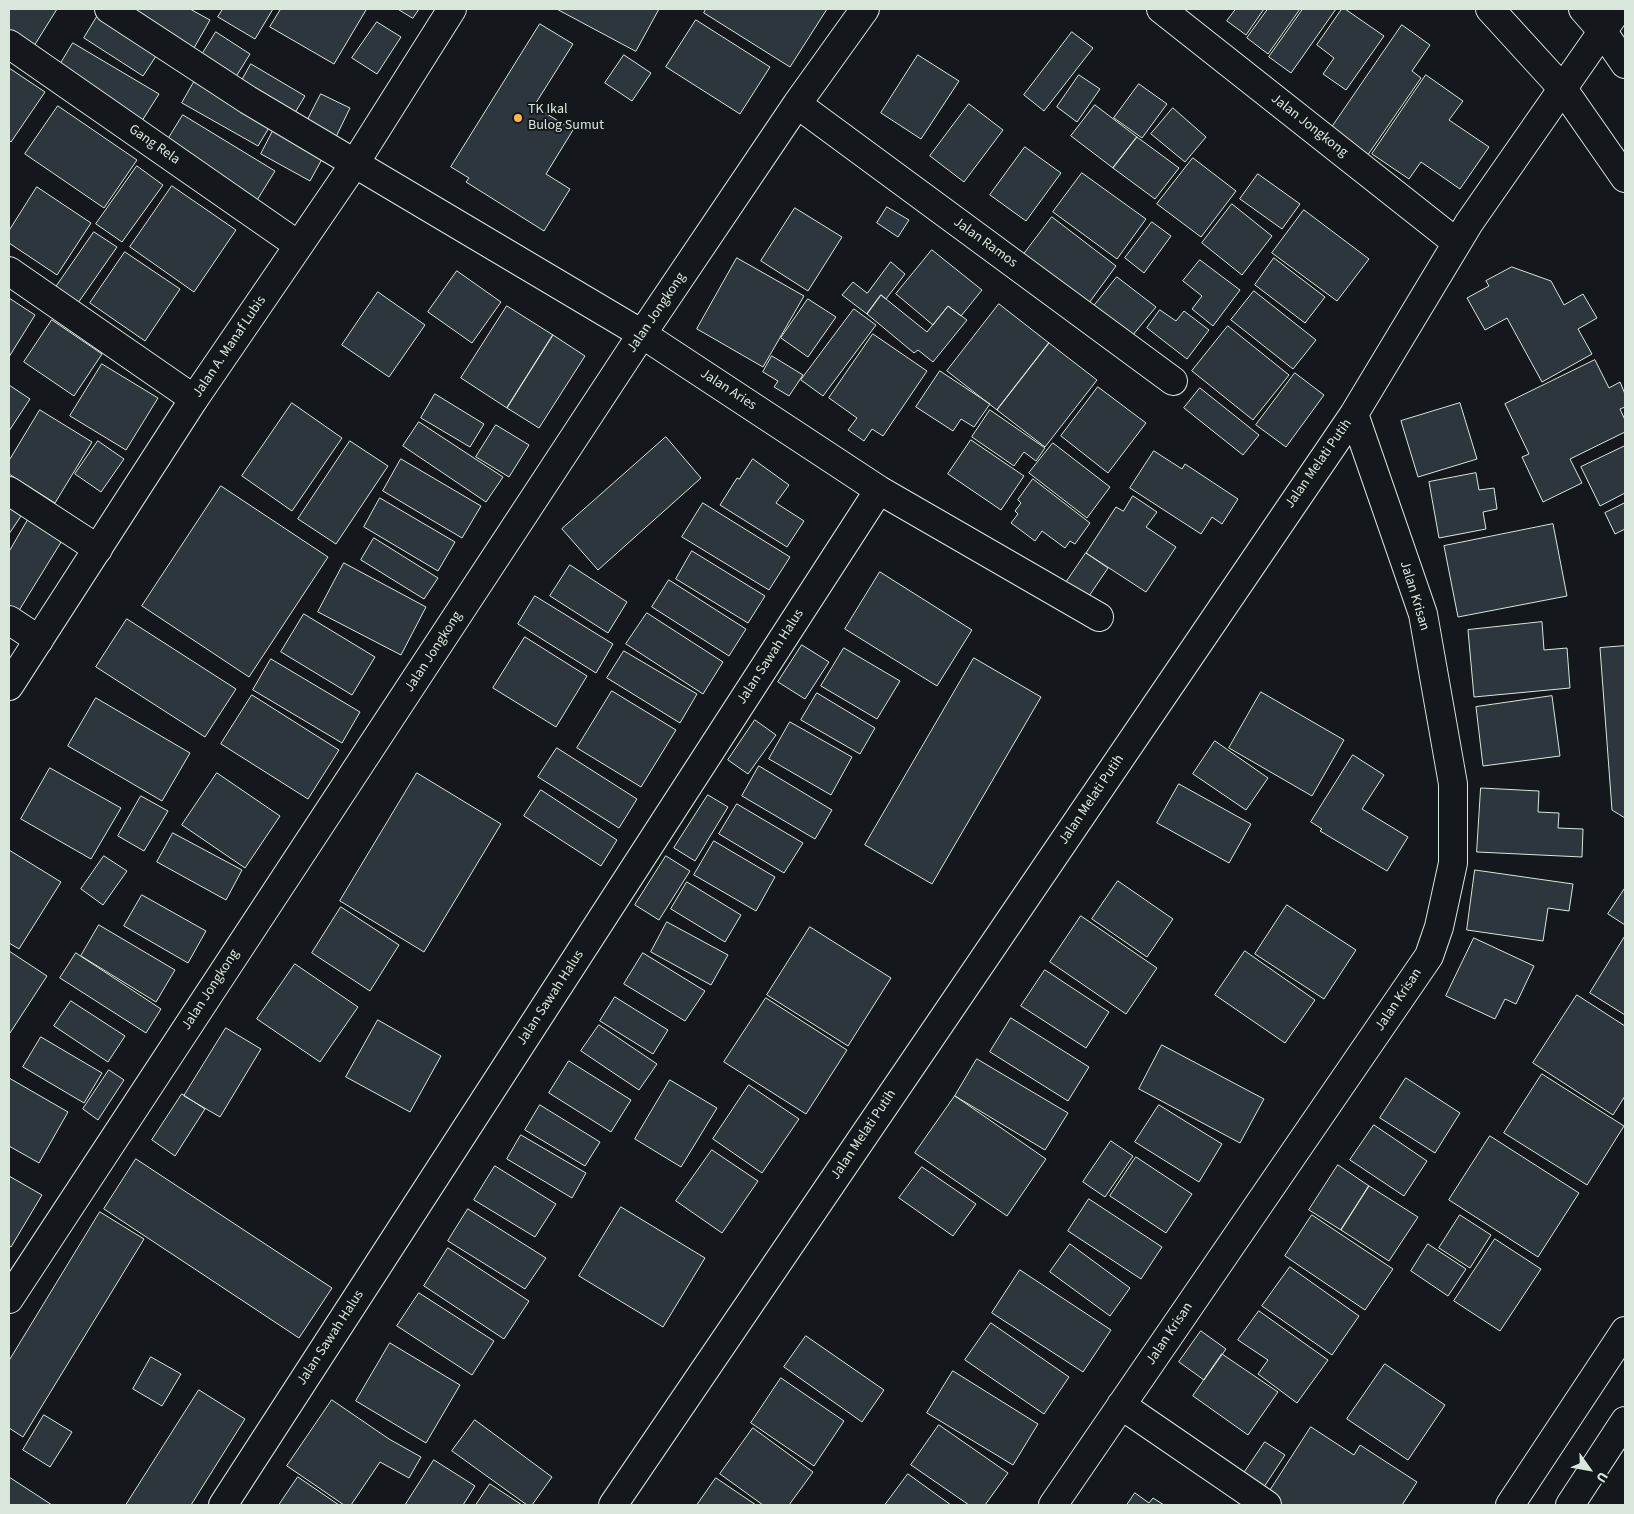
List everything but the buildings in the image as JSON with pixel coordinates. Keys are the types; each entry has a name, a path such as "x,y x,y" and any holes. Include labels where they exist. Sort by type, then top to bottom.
{"street":[{"name":"Jalan Aries","path":"109,9 248,100 642,334 879,490 1099,617"},
{"name":"Jalan A. Manaf Lubis","path":"9,686 194,399 356,163 452,9"},
{"name":"Jalan Jongkong","path":"9,1299 642,334 797,104 865,9"},
{"name":"Jalan Jongkong","path":"1161,9 1457,243"},
{"path":"1490,9 1563,89 1625,178"},
{"path":"1583,9 1603,32 1625,63"},
{"name":"Jalan Melati Putih","path":"612,1505 1354,414 1457,243 1618,9"},
{"name":"Gang Rela","path":"9,44 298,245"},
{"name":"Jalan Ramos","path":"797,104 1173,381"},
{"path":"9,271 194,399"},
{"name":"Jalan Krisan","path":"1053,1505 1429,956 1439,927 1453,863 1453,784 1423,614 1354,414"},
{"name":"Jalan Sawah Halus","path":"223,1505 879,490"},
{"path":"9,491 98,549"},
{"path":"9,620 39,640"},
{"path":"1510,1505 1625,1331"},
{"path":"1122,1405 1267,1505"},
{"path":"1570,1505 1620,1440"}],"place":[{"name":"TK Ikal Bulog Sumut","path":"518,118"}]}
